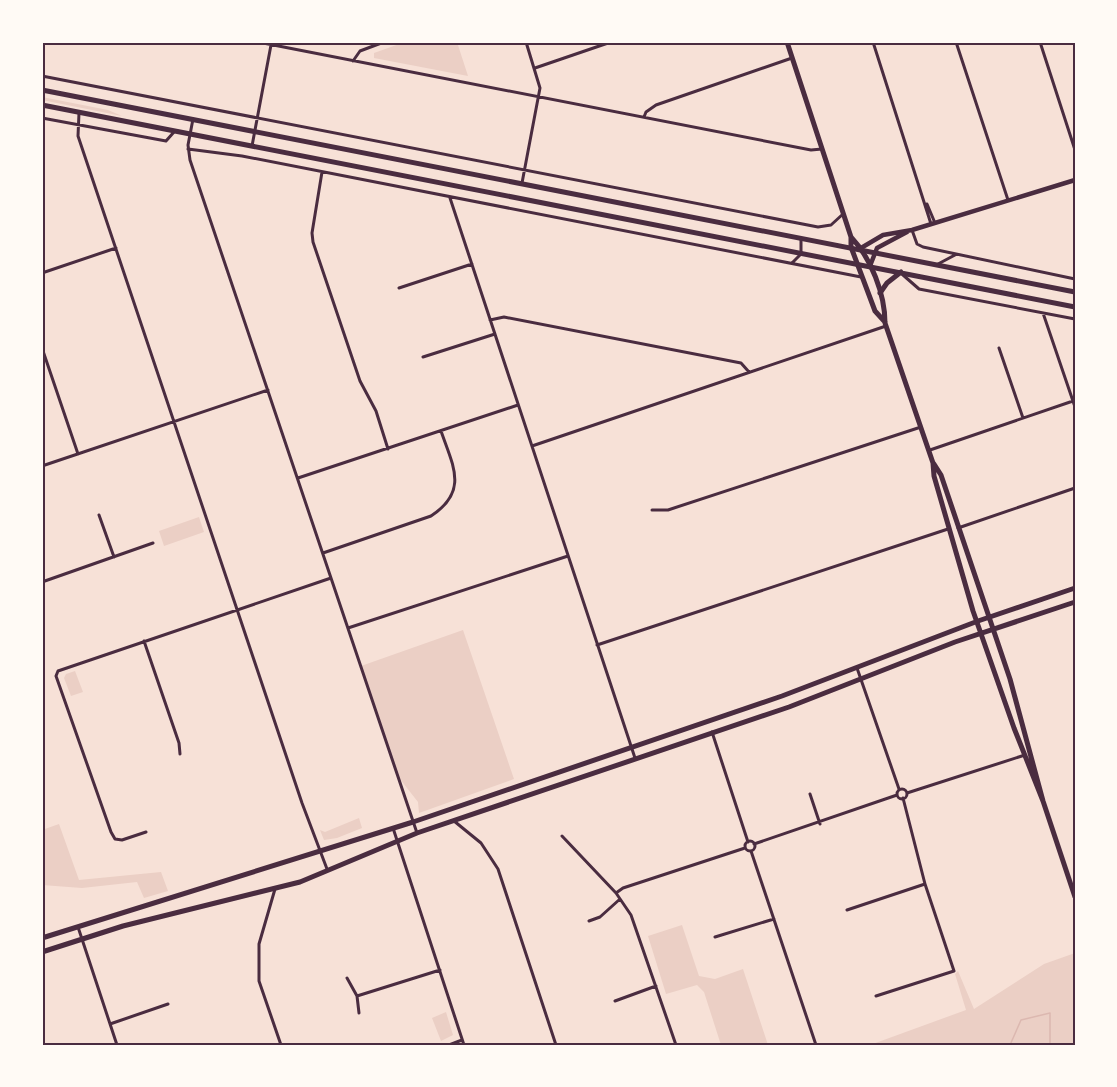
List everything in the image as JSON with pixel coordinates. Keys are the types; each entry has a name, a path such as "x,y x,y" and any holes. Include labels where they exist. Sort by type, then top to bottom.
{"main road":[{"path":"787,42 851,237 851,247 875,311 886,325"},
{"path":"42,90 800,236 1075,292"},
{"path":"42,105 1075,307"},
{"path":"851,237 861,248 870,266 885,307 886,325 933,463 934,476 948,529 1024,755 1043,801 1075,897"},
{"path":"880,293 887,283 901,272"},
{"path":"933,463 940,475 992,630 1031,752 1043,801"},
{"path":"42,938 413,822 631,748 857,668 978,621 1075,588"},
{"path":"42,952 123,926 275,889 328,871 417,833 712,732 982,633 1075,602"}],"street":[{"path":"259,42 811,150 822,149"},
{"path":"353,61 360,51 384,42"},
{"path":"522,183 540,85 526,42"},
{"path":"535,68 611,42"},
{"path":"873,42 933,224"},
{"path":"956,42 1008,200"},
{"path":"1040,42 1075,150"},
{"path":"252,146 271,45"},
{"path":"644,117 646,112 656,105 792,58"},
{"path":"42,76 818,227 833,223 843,214"},
{"path":"79,112 78,136 328,871"},
{"path":"42,118 166,141 175,131"},
{"path":"193,119 188,149 190,160 417,833"},
{"path":"188,149 322,172 863,278"},
{"path":"322,172 312,233 313,242 360,381 376,411 388,449"},
{"path":"861,248 883,235 933,224 1075,180"},
{"path":"450,198 635,758"},
{"path":"572,221 575,208"},
{"path":"870,266 875,251 886,242 911,230"},
{"path":"911,230 919,246 1075,279"},
{"path":"792,264 801,254 800,236"},
{"path":"42,273 116,248"},
{"path":"938,264 955,255"},
{"path":"399,288 472,264"},
{"path":"901,272 919,289 1075,319"},
{"path":"1043,314 1075,407"},
{"path":"490,320 504,317 741,363 749,372"},
{"path":"532,446 886,325"},
{"path":"423,357 495,333"},
{"path":"42,348 78,454"},
{"path":"999,348 1023,418"},
{"path":"42,466 268,390"},
{"path":"929,450 1073,400"},
{"path":"298,478 518,405"},
{"path":"652,510 668,510 921,427"},
{"path":"323,553 431,516 442,509 455,490 456,476 441,431"},
{"path":"958,528 1075,488"},
{"path":"99,515 114,556"},
{"path":"597,645 948,529"},
{"path":"42,582 153,543"},
{"path":"348,628 568,556"},
{"path":"146,832 122,840 115,839 56,676 64,668 331,578"},
{"path":"144,641 179,743 180,754"},
{"path":"857,668 899,789 897,795"},
{"path":"712,732 748,842 745,848"},
{"path":"876,996 954,971 925,884 903,798 906,793 1031,752"},
{"path":"899,789 904,789 906,793"},
{"path":"810,794 820,824"},
{"path":"748,842 754,844 820,824 897,795 903,798"},
{"path":"454,821 481,843 498,869 556,1045"},
{"path":"393,828 464,1045"},
{"path":"562,836 620,899 637,927 676,1045"},
{"path":"754,844 751,851 816,1045"},
{"path":"615,893 622,888 745,848 751,851"},
{"path":"847,910 925,884"},
{"path":"275,889 259,944 259,981 281,1045"},
{"path":"589,921 600,917 620,899"},
{"path":"715,938 774,919"},
{"path":"78,927 117,1045"},
{"path":"357,996 440,970"},
{"path":"347,978 357,996 359,1013"},
{"path":"615,1001 656,986"},
{"path":"110,1024 168,1004"},
{"path":"449,1045 462,1040"}],"shaded area":[{"path":"405,42 457,42 468,76 374,58 374,53"},
{"path":"42,97 108,110 122,116 42,100"},
{"path":"199,517 204,532 164,546 159,531"},
{"path":"463,630 514,779 419,813 418,802 396,774 361,666"},
{"path":"75,671 83,692 71,696 64,678 66,674"},
{"path":"359,818 362,828 337,838 324,840 320,830 325,832"},
{"path":"59,824 79,880 161,872 168,891 144,898 137,882 82,888 42,885 42,830"},
{"path":"682,925 699,976 715,979 743,969 768,1045 721,1045 704,992 697,985 666,994 648,936"},
{"path":"1075,953 1075,1045 870,1045 966,1010 955,974 958,971 974,1009 1044,964"},
{"path":"446,1012 453,1035 441,1041 432,1018"}],"waterway":[{"path":"1010,1045 1021,1020 1050,1013 1050,1045"}]}
